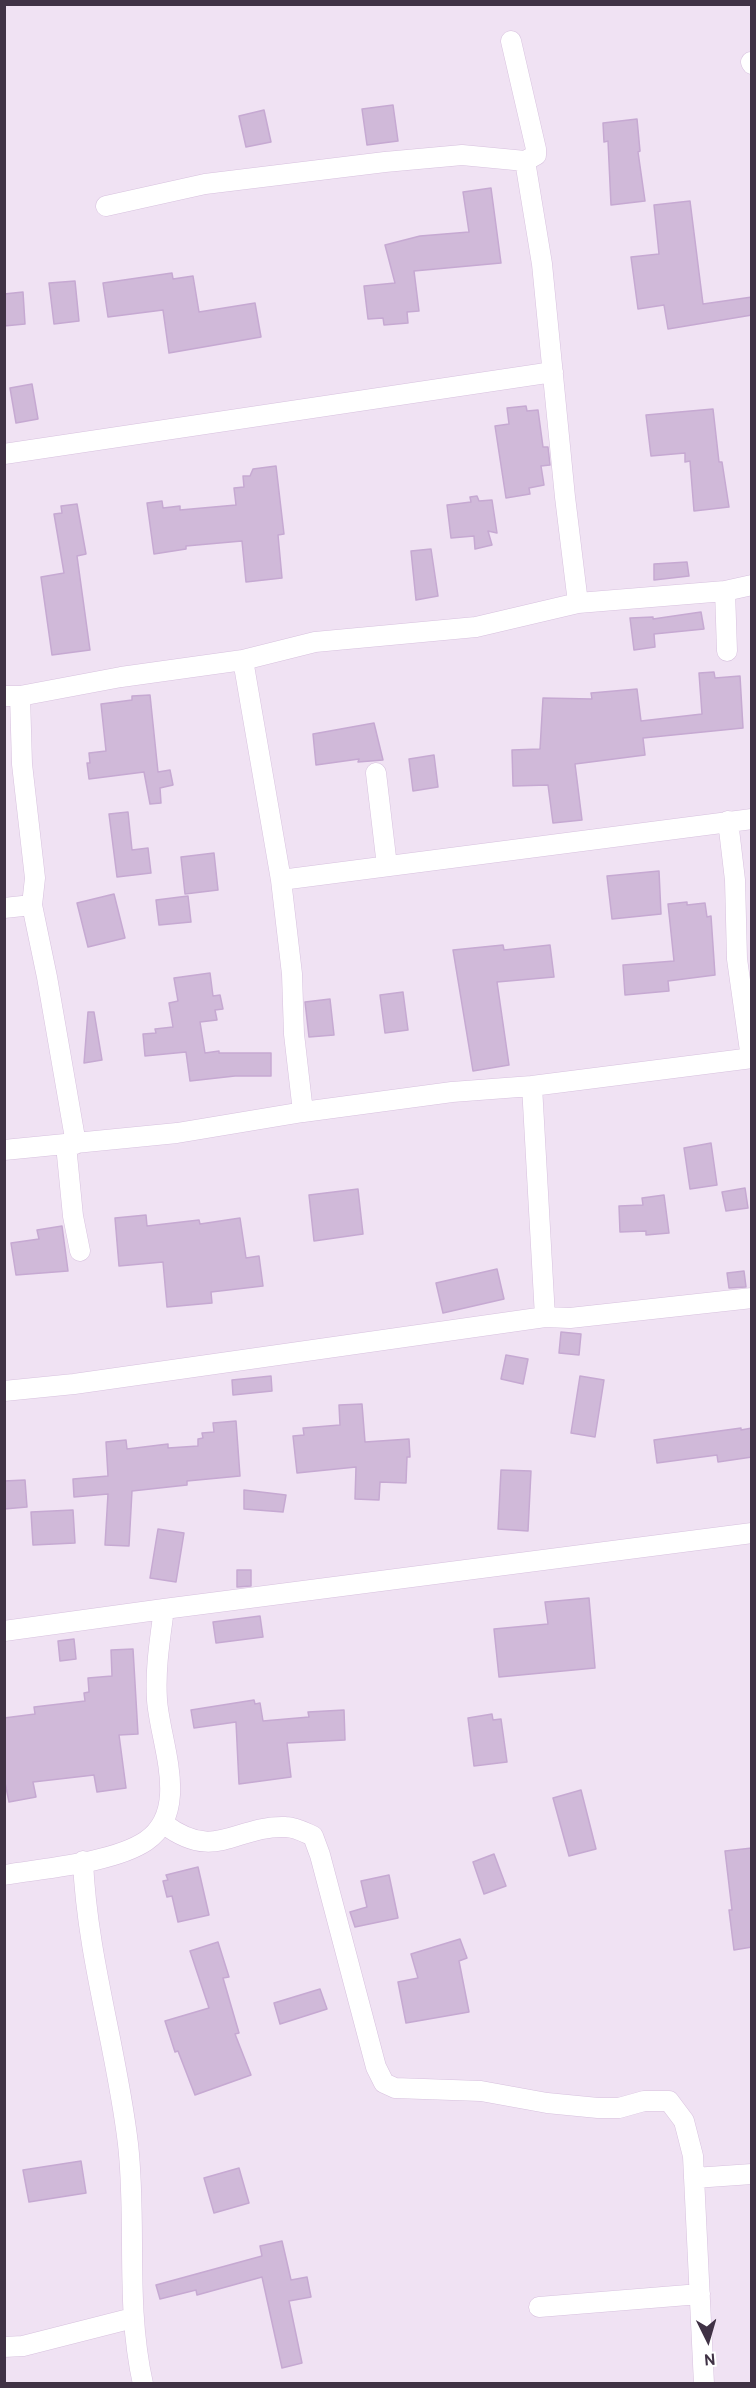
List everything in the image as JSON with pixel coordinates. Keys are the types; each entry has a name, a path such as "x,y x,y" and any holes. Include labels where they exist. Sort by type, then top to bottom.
{"street":[{"path":"106,206 205,183 385,162 462,155 525,160 532,158 536,154 536,149 511,41"},
{"path":"525,160 542,264 566,508 578,603"},
{"path":"4,454 553,372"},
{"path":"80,1251 74,1216 71,1144 56,1023 32,905 35,878 12,696 121,677 243,660 315,642 476,627 578,603 724,591 752,585"},
{"path":"724,591 727,651"},
{"path":"243,660 281,880 292,974 294,1034 303,1112"},
{"path":"376,773 387,866"},
{"path":"281,880 752,819"},
{"path":"4,1150 177,1133 303,1112 452,1092 532,1086 751,1058 737,959 735,880 729,821"},
{"path":"4,908 32,905"},
{"path":"532,1086 545,1317"},
{"path":"4,1391 74,1384 545,1317 570,1318 752,1298"},
{"path":"4,1631 752,1533"},
{"path":"4,1875 121,1853 146,1841 164,1824 170,1798 169,1772 157,1699 157,1661 164,1609"},
{"path":"164,1824 178,1835 201,1843 223,1840 270,1827 294,1828 313,1836 376,2067 384,2084 395,2088 481,2091 547,2103 598,2108 619,2108 644,2101 669,2101 684,2121 693,2156 704,2384"},
{"path":"83,1861 85,1903 128,2145 133,2318 135,2349 143,2384"},
{"path":"694,2178 752,2174"},
{"path":"539,2307 700,2294"},
{"path":"4,2347 23,2346 133,2318"}],"building":[{"path":"393,105 398,141 367,145 362,109"},
{"path":"264,110 271,142 246,147 239,116"},
{"path":"637,119 640,151 638,152 645,201 611,205 608,141 604,142 603,123"},
{"path":"491,188 501,263 414,271 419,311 407,312 408,323 384,325 383,318 368,319 364,286 395,283 385,245 420,236 469,232 463,192"},
{"path":"690,201 703,304 752,297 752,315 668,329 664,305 638,309 631,257 659,254 654,205"},
{"path":"172,273 173,279 193,276 199,312 255,303 261,337 169,353 163,310 108,317 103,283"},
{"path":"75,281 79,321 54,324 49,283"},
{"path":"23,292 25,324 4,326 4,294"},
{"path":"32,384 38,419 16,423 10,388"},
{"path":"526,406 527,411 538,410 543,447 548,447 550,465 541,466 544,485 529,488 530,494 506,498 495,426 509,424 507,408"},
{"path":"713,409 719,462 722,462 729,507 694,511 690,461 685,462 685,453 651,456 646,415"},
{"path":"276,466 284,534 278,535 282,578 246,582 242,541 186,546 186,549 154,554 147,503 162,501 163,508 180,506 180,510 236,505 234,488 244,487 243,476 250,476 253,469"},
{"path":"477,496 479,501 492,500 497,533 488,531 492,545 475,549 474,536 451,538 447,505 471,502 470,497"},
{"path":"77,504 86,554 77,556 90,650 52,655 41,577 64,573 54,514 62,513 61,506"},
{"path":"431,549 438,596 416,600 411,551"},
{"path":"687,562 689,576 654,580 654,564"},
{"path":"701,612 704,629 654,634 655,647 634,650 630,618 653,617 653,619"},
{"path":"714,672 715,678 740,676 743,728 643,738 645,755 575,764 582,820 553,823 548,785 513,786 512,750 540,749 543,698 592,699 591,693 637,689 641,721 702,714 699,673"},
{"path":"150,695 158,772 170,770 173,785 160,788 161,803 150,804 144,772 89,779 87,763 90,763 89,753 106,751 101,704 132,700 132,696"},
{"path":"374,723 383,760 358,762 359,759 316,765 313,734"},
{"path":"434,755 438,787 413,791 409,759"},
{"path":"128,812 132,850 148,848 151,873 117,877 109,814"},
{"path":"214,853 218,890 185,894 181,857"},
{"path":"659,871 661,914 612,919 607,876"},
{"path":"114,894 125,938 88,947 77,903"},
{"path":"188,896 191,922 159,925 156,900"},
{"path":"687,902 687,905 705,903 707,917 711,916 715,975 668,981 669,991 625,995 623,965 674,961 668,904"},
{"path":"503,945 504,950 550,945 554,977 497,982 509,1065 473,1071 453,950"},
{"path":"210,973 213,996 220,995 223,1009 215,1010 217,1020 200,1022 205,1053 219,1051 219,1053 271,1053 271,1076 235,1076 190,1081 186,1052 145,1056 143,1034 156,1033 155,1029 173,1027 169,1003 178,1001 174,978"},
{"path":"403,992 408,1030 385,1033 380,995"},
{"path":"330,999 334,1035 309,1037 305,1002"},
{"path":"88,1012 94,1012 102,1060 84,1063"},
{"path":"711,1143 717,1185 690,1189 684,1148"},
{"path":"745,1188 748,1208 726,1211 722,1192"},
{"path":"358,1189 363,1234 314,1241 309,1195"},
{"path":"664,1195 669,1233 646,1235 646,1231 620,1232 619,1206 643,1205 642,1198"},
{"path":"146,1215 147,1226 199,1220 200,1224 240,1218 246,1258 259,1256 263,1286 211,1292 212,1303 167,1307 163,1262 119,1266 115,1218"},
{"path":"62,1226 68,1271 16,1275 11,1243 39,1239 37,1230"},
{"path":"497,1269 504,1299 443,1313 436,1283"},
{"path":"744,1271 746,1287 729,1288 727,1273"},
{"path":"561,1332 581,1334 579,1355 559,1353"},
{"path":"506,1355 528,1359 523,1384 501,1379"},
{"path":"271,1376 272,1391 233,1395 232,1380"},
{"path":"580,1376 604,1380 595,1437 571,1433"},
{"path":"362,1404 365,1442 409,1439 410,1457 407,1457 406,1483 380,1482 379,1500 355,1499 356,1467 297,1473 293,1436 304,1435 303,1428 340,1425 339,1405"},
{"path":"236,1421 240,1476 187,1481 187,1485 132,1491 129,1546 105,1545 108,1494 74,1497 73,1479 108,1476 106,1442 126,1440 127,1449 168,1444 168,1448 198,1446 198,1439 203,1438 202,1433 214,1432 213,1423"},
{"path":"741,1428 741,1430 752,1428 752,1457 718,1462 717,1455 657,1463 654,1440"},
{"path":"501,1470 531,1471 528,1531 498,1529"},
{"path":"25,1480 27,1507 4,1509 4,1481"},
{"path":"244,1490 286,1495 283,1512 244,1509"},
{"path":"73,1510 75,1543 33,1545 31,1512"},
{"path":"158,1529 184,1533 176,1582 150,1578"},
{"path":"237,1570 251,1570 251,1586 237,1587"},
{"path":"589,1598 595,1668 499,1677 494,1629 548,1624 545,1602"},
{"path":"260,1616 263,1637 216,1643 213,1622"},
{"path":"74,1639 76,1659 60,1661 58,1641"},
{"path":"133,1649 138,1734 119,1735 126,1788 97,1792 94,1775 33,1782 36,1797 9,1802 4,1778 4,1718 35,1714 34,1707 85,1701 84,1693 89,1692 88,1678 112,1676 111,1650"},
{"path":"254,1700 255,1704 260,1703 263,1721 309,1717 308,1712 344,1710 345,1740 287,1743 291,1777 239,1784 236,1722 194,1728 191,1710"},
{"path":"492,1714 493,1720 501,1719 507,1762 474,1766 468,1718"},
{"path":"581,1790 596,1849 569,1856 553,1798"},
{"path":"752,1848 752,1947 734,1950 725,1851"},
{"path":"494,1854 506,1886 484,1894 473,1862"},
{"path":"198,1867 209,1915 178,1922 172,1896 167,1897 163,1881 168,1880 166,1875"},
{"path":"389,1875 398,1918 355,1927 350,1912 367,1907 361,1881"},
{"path":"460,1939 467,1958 459,1961 469,2012 406,2023 398,1982 418,1978 411,1954"},
{"path":"218,1942 229,1977 223,1978 239,2033 235,2034 251,2075 195,2095 178,2051 175,2052 165,2021 209,2008 190,1951"},
{"path":"320,1989 327,2009 280,2024 274,2003"},
{"path":"81,2161 86,2193 29,2202 23,2170"},
{"path":"239,2168 249,2203 214,2213 204,2178"},
{"path":"282,2241 291,2280 307,2277 311,2297 289,2301 302,2363 282,2368 262,2277 197,2295 196,2290 160,2299 156,2285 262,2256 260,2246"}]}
